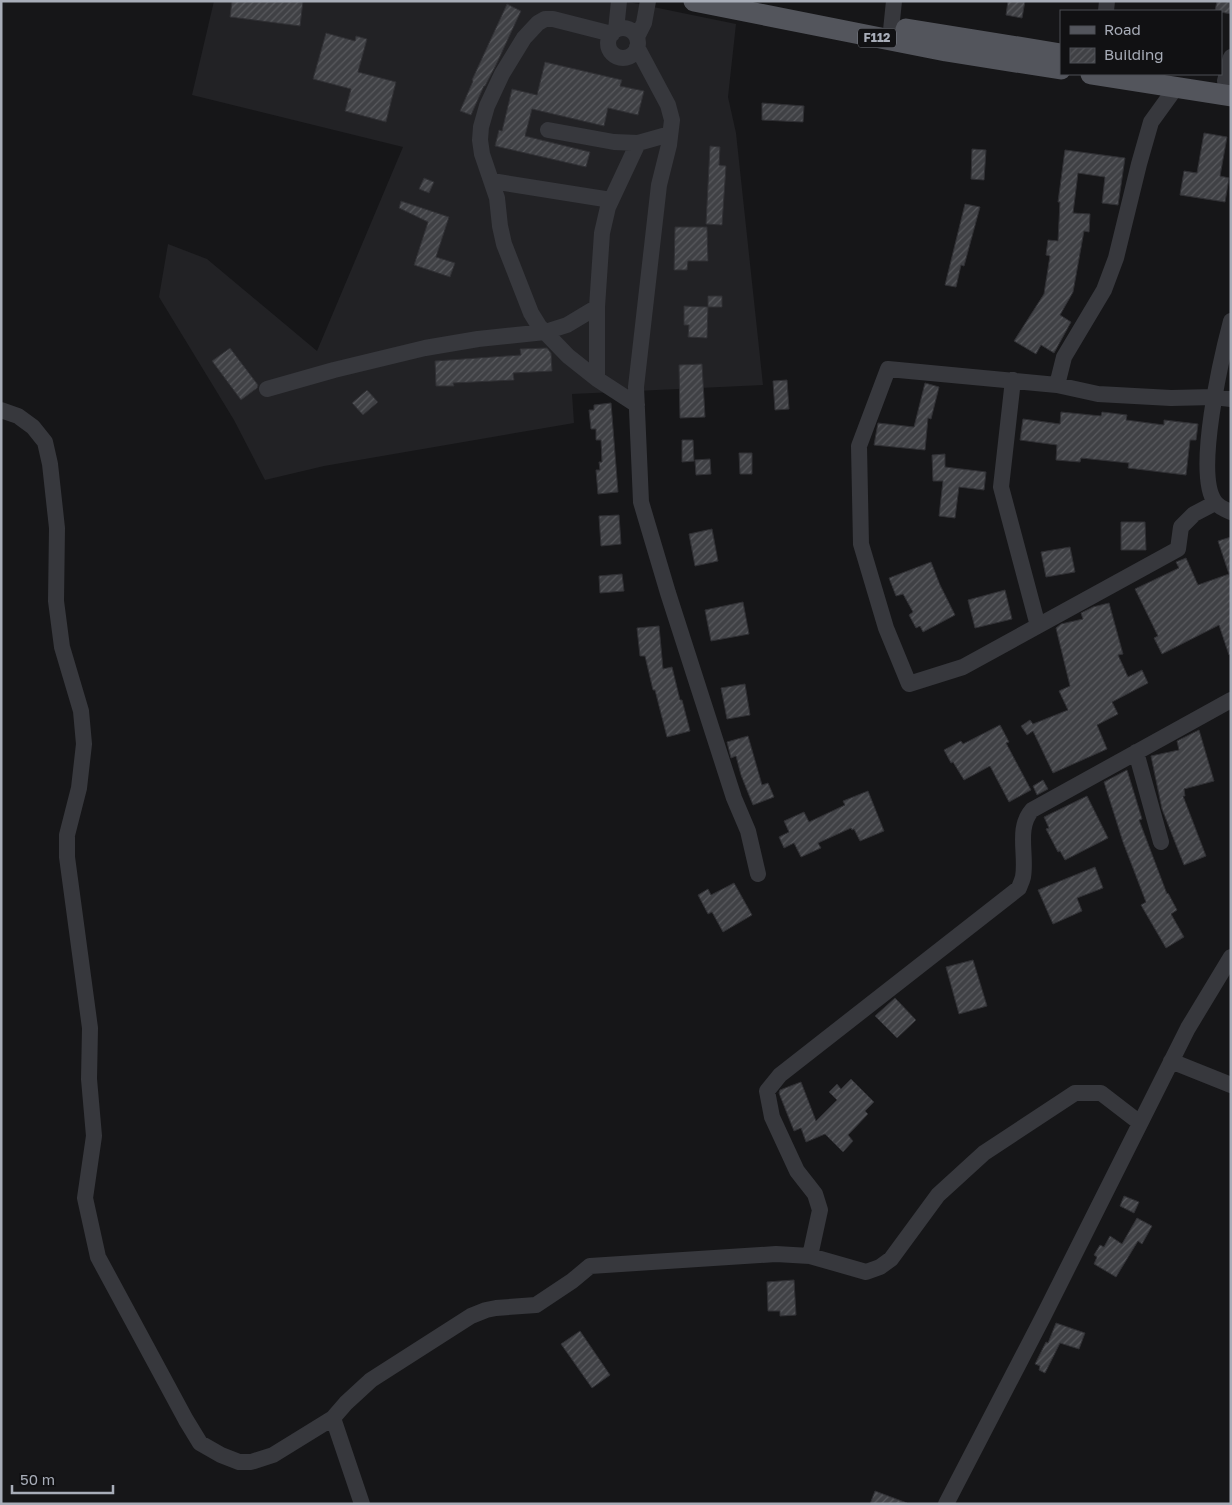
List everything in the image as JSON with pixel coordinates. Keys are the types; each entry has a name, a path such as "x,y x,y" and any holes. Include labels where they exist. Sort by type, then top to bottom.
{"main road":[{"name":"F112","path":"694,1 891,33 1060,54"},
{"name":"F112","path":"766,1 891,33 1060,69"},
{"path":"1106,75 1180,80 1229,87"}],"street":[{"path":"619,1 614,32 608,42 614,55 618,57 628,57 636,51 648,1"},
{"path":"891,33 894,1"},
{"path":"637,405 597,379 568,356 545,332 531,313 504,244 497,198 482,154 481,127 487,106 502,74 524,38 544,19 572,22 614,32 625,29 634,33 668,105 672,120 660,185 636,387 637,405 641,502 668,593 734,798 748,831 758,874"},
{"path":"1229,87 1231,56"},
{"path":"1057,385 1064,357 1104,290 1116,258 1151,122 1180,80"},
{"path":"548,130 614,142 638,143 670,134"},
{"path":"597,379 597,307 602,233 611,200 638,143"},
{"path":"492,181 611,200"},
{"path":"267,390 334,370 425,348 478,339 545,332 567,325 597,307"},
{"path":"1231,321 1211,414 1208,472 1210,489 1215,503 1231,512"},
{"path":"1215,503 1194,514 1181,528 1178,549 963,667 909,684 886,628 860,544 859,446 888,369 1057,385 1098,394 1231,399"},
{"path":"1013,380 1001,487 1038,626"},
{"path":"1,410 18,416 33,427 44,442 50,464 57,528 56,601 62,647 81,711 84,744 79,788 67,835 67,857 90,1028 89,1079 94,1136 86,1198 98,1257 200,1443 221,1455 239,1462 251,1462 274,1455 333,1418 346,1403 372,1380 471,1316 496,1308 536,1305 572,1281 590,1266 776,1254 810,1256 866,1272 880,1267 891,1259 938,1194 984,1153 1075,1093 1102,1093 1140,1123"},
{"path":"810,1256 820,1210 814,1194 797,1171 772,1118 767,1091 780,1075 1019,888 1023,876 1023,832 1026,816 1032,810 1231,700"},
{"path":"1136,752 1161,842"},
{"path":"946,1504 1043,1317 1188,1028 1231,957"},
{"path":"1171,1061 1231,1085"},
{"path":"333,1418 362,1504"}],"shaded area":[{"path":"214,1 624,1 736,24 728,97 736,133 763,385 572,394 574,423 324,466 265,480 234,420 159,297 168,244 207,259 317,351 403,147 192,95"}],"building":[{"path":"232,1 303,1 300,26 230,17"},
{"path":"1008,1 1025,1 1022,18 1006,15"},
{"path":"1217,1 1231,1 1231,14 1222,12 1222,10 1215,10"},
{"path":"507,4 521,11 471,115 460,111 472,80"},
{"path":"326,33 355,41 356,36 367,39 358,72 396,82 386,122 345,111 351,89 313,79"},
{"path":"545,62 622,80 620,86 644,91 638,115 608,108 604,126 532,109 525,136 590,152 586,167 495,146 499,130 502,131 512,89 537,95"},
{"path":"762,103 804,106 803,122 762,120"},
{"path":"1204,133 1227,137 1220,176 1229,178 1225,202 1180,195 1184,171 1197,173"},
{"path":"710,146 720,147 719,165 726,166 722,225 706,224"},
{"path":"972,149 986,150 984,180 971,179"},
{"path":"1065,150 1125,158 1118,205 1102,203 1105,177 1078,173 1073,213 1090,214 1089,232 1084,231 1073,292 1060,315 1071,322 1054,353 1041,345 1036,354 1014,341 1044,294 1050,256 1046,255 1048,240 1058,241 1060,202 1058,202"},
{"path":"424,178 434,182 429,193 419,189"},
{"path":"401,201 449,217 436,257 455,263 450,277 414,265 428,222 399,208"},
{"path":"965,204 980,207 964,266 961,265 956,287 945,285"},
{"path":"675,227 707,227 708,261 688,261 687,270 674,270"},
{"path":"708,296 722,296 722,307 708,307"},
{"path":"684,306 708,307 707,338 688,337 689,325 684,325"},
{"path":"230,348 258,385 257,388 241,400 212,361"},
{"path":"547,348 551,353 552,371 513,373 514,380 453,383 454,386 436,386 435,361 521,355 520,349"},
{"path":"702,364 705,417 680,418 679,365"},
{"path":"787,380 789,409 775,410 773,381"},
{"path":"925,383 939,387 931,419 928,418 925,450 874,445 878,423 914,427"},
{"path":"367,390 378,402 363,415 352,403"},
{"path":"611,403 618,492 598,494 596,470 600,470 599,462 602,462 601,440 596,440 596,429 591,429 589,410 594,410 594,405"},
{"path":"1061,412 1101,416 1102,412 1127,415 1126,420 1164,425 1164,420 1198,424 1196,440 1190,440 1186,475 1128,468 1129,463 1081,458 1080,462 1056,460 1057,445 1020,440 1023,419 1060,424"},
{"path":"682,440 693,440 694,461 682,462"},
{"path":"739,453 752,453 752,474 740,474"},
{"path":"945,454 945,467 986,472 984,490 959,487 955,518 939,516 943,481 933,481 932,455"},
{"path":"710,459 711,474 696,475 695,460"},
{"path":"619,515 621,544 601,546 599,516"},
{"path":"1121,522 1145,522 1146,550 1121,550"},
{"path":"712,529 718,561 695,566 689,534"},
{"path":"1231,537 1231,654 1229,655 1219,625 1162,654 1154,638 1158,636 1135,589 1179,568 1176,562 1186,558 1198,585 1229,574 1218,541"},
{"path":"1070,547 1075,572 1046,577 1041,552"},
{"path":"931,562 955,615 923,632 920,626 916,628 909,615 913,612 903,594 896,596 889,578"},
{"path":"622,574 624,591 600,593 599,576"},
{"path":"1005,590 1012,619 975,628 968,600"},
{"path":"743,602 749,634 711,641 705,610"},
{"path":"1109,603 1123,654 1118,655 1128,677 1142,670 1148,683 1112,702 1118,714 1097,725 1107,749 1053,773 1033,731 1027,735 1021,726 1030,720 1033,724 1068,710 1059,691 1070,686 1056,628 1061,624 1083,619 1081,613 1093,607"},
{"path":"659,626 663,669 672,667 690,731 667,737 645,656 640,656 637,628"},
{"path":"745,684 750,715 727,719 721,688"},
{"path":"1000,725 1009,742 1006,743 1031,790 1009,802 990,766 964,780 944,750 961,741 963,744"},
{"path":"1199,730 1214,781 1184,789 1185,796 1183,796 1206,856 1184,865 1162,809 1151,756 1179,750 1177,741"},
{"path":"748,736 762,785 768,783 774,797 753,805 741,775 736,756 731,758 727,742"},
{"path":"1127,770 1142,819 1139,820 1167,894 1177,910 1171,914 1184,937 1166,948 1141,905 1146,902 1123,842 1104,782"},
{"path":"1043,780 1048,789 1037,795 1033,786"},
{"path":"868,791 884,831 860,841 854,829 852,830 851,828 818,843 821,848 801,857 794,843 784,848 779,837 789,832 784,821 804,812 809,822 845,805 843,801"},
{"path":"1087,796 1108,838 1065,860 1060,851 1058,852 1046,829 1049,828 1044,817"},
{"path":"1095,867 1103,888 1077,898 1082,911 1053,924 1038,890"},
{"path":"734,883 752,915 723,932 712,912 708,914 698,895 708,889 711,895"},
{"path":"973,960 987,1006 959,1014 946,967"},
{"path":"895,998 916,1020 897,1038 875,1016"},
{"path":"851,1079 874,1102 865,1111 868,1114 848,1135 853,1141 843,1152 825,1134 806,1142 801,1128 794,1131 779,1093 780,1090 801,1082 816,1121 837,1100 829,1092 837,1084 841,1089"},
{"path":"1124,1196 1139,1202 1134,1213 1120,1206"},
{"path":"1137,1218 1152,1226 1142,1244 1138,1241 1116,1277 1094,1264 1097,1257 1094,1255 1100,1245 1104,1247 1110,1236 1122,1244"},
{"path":"794,1280 796,1315 780,1316 780,1311 768,1311 767,1282"},
{"path":"1056,1323 1085,1333 1079,1349 1060,1343 1045,1373 1039,1370 1040,1366 1035,1364 1046,1342 1048,1343"},
{"path":"580,1331 610,1375 592,1388 561,1344"},
{"path":"875,1491 907,1503 870,1504"}]}
